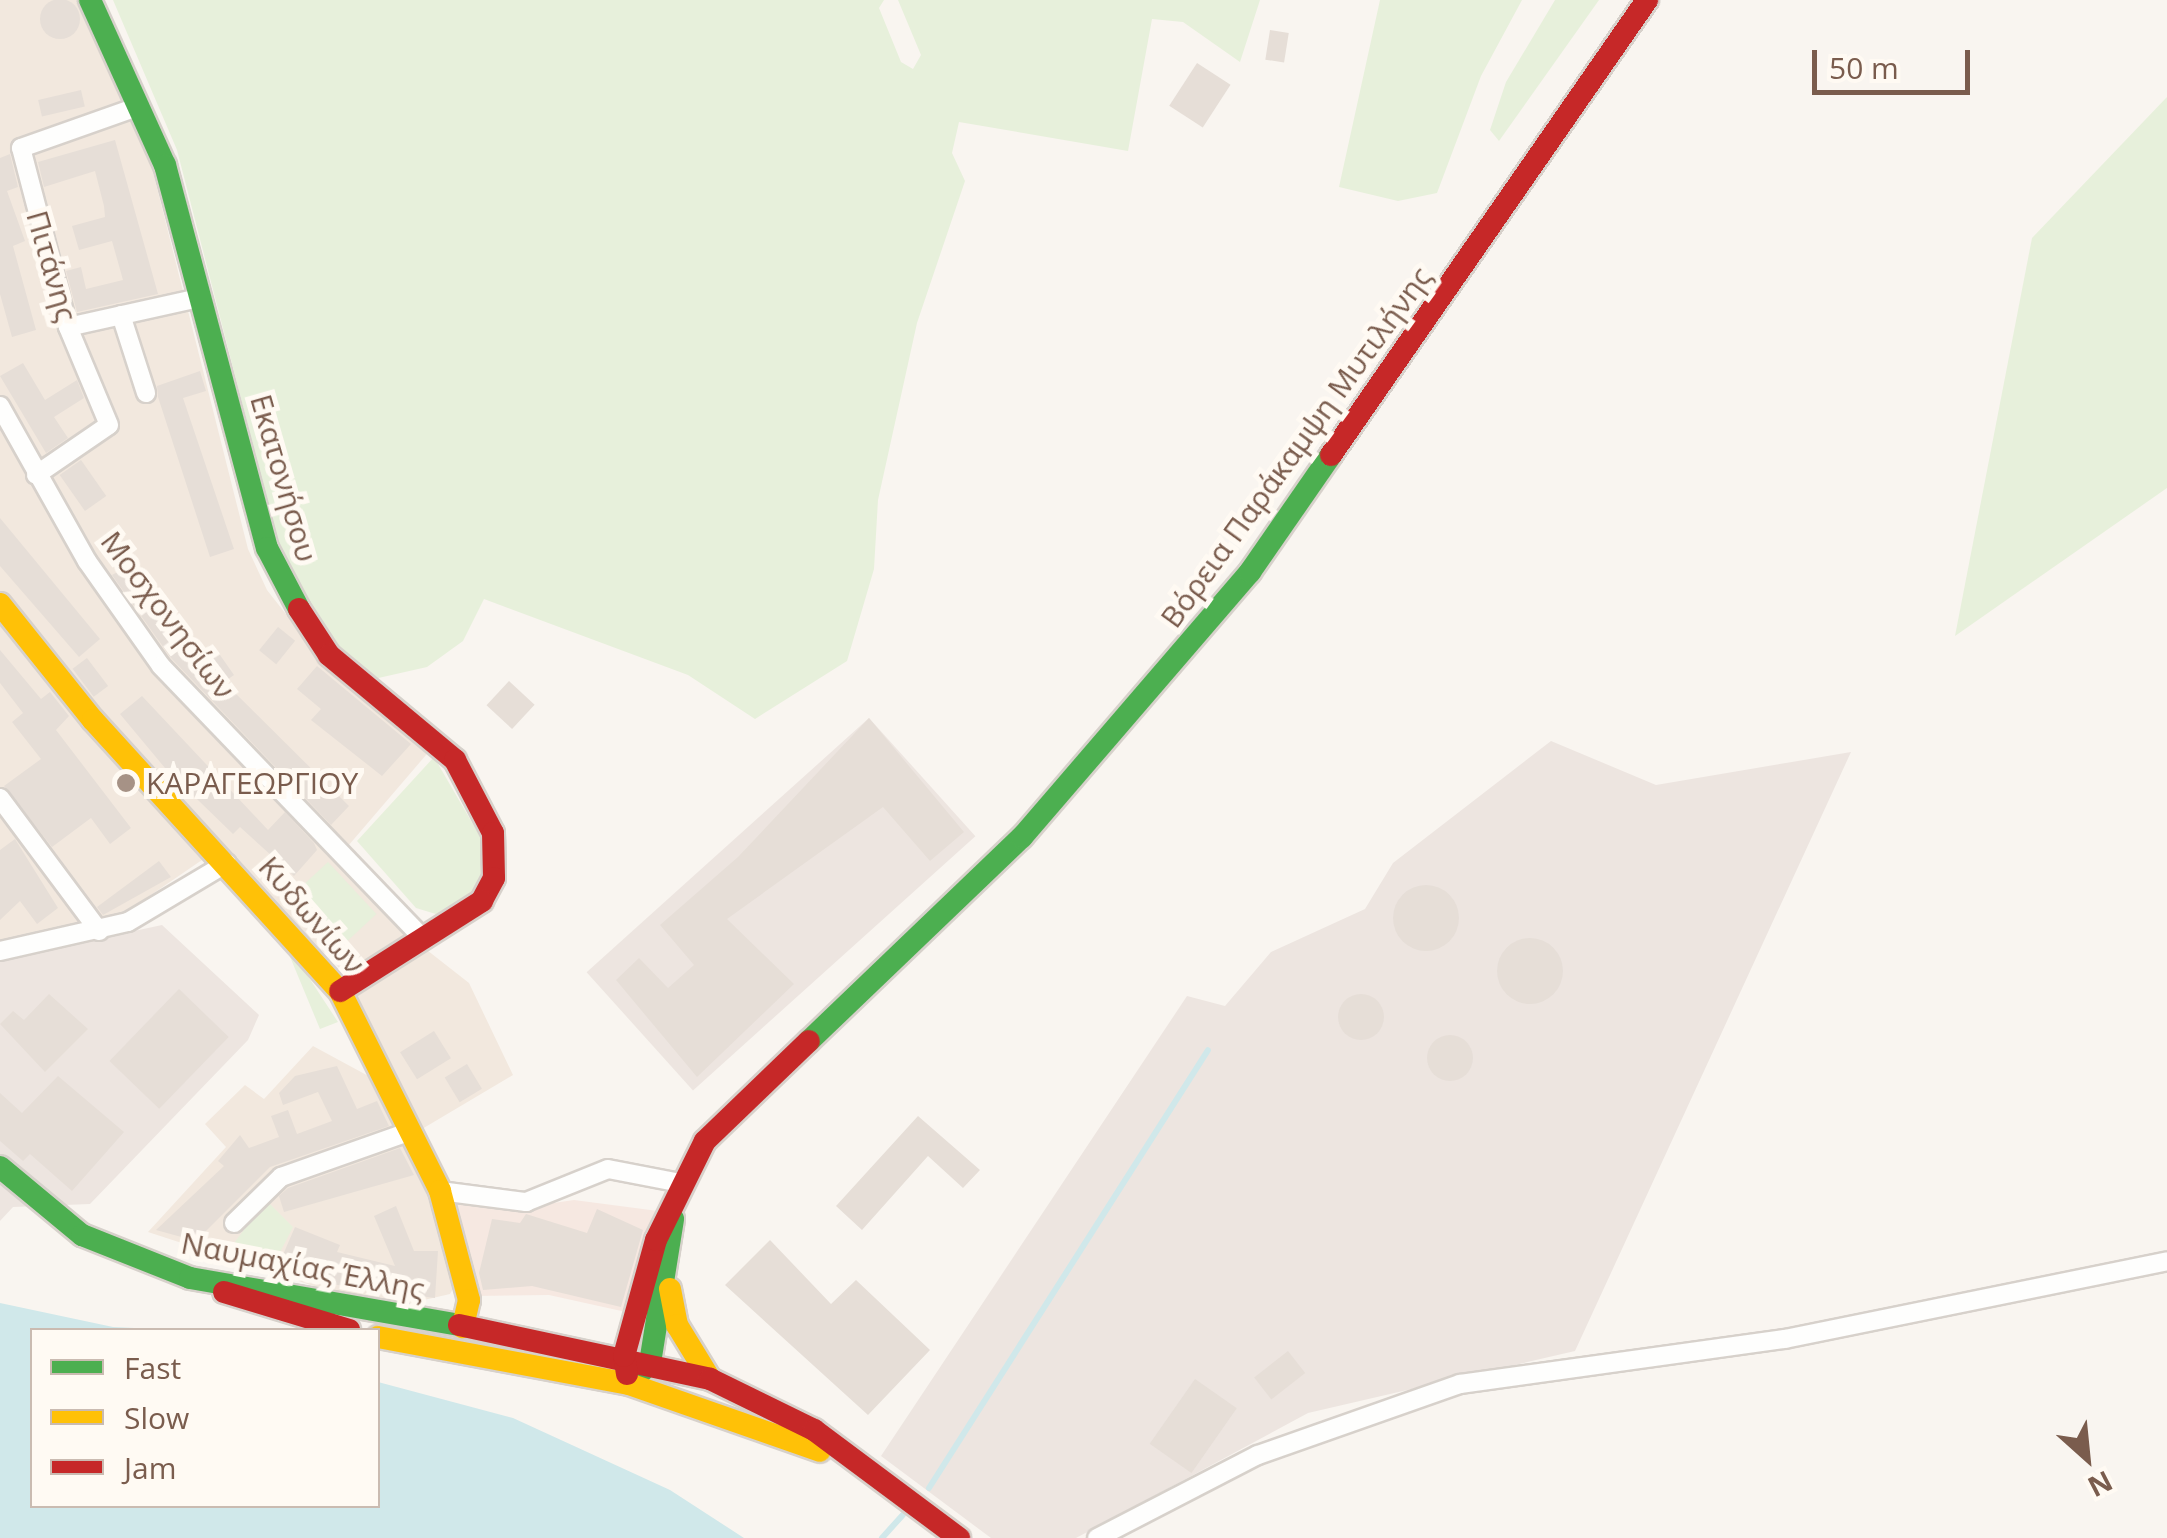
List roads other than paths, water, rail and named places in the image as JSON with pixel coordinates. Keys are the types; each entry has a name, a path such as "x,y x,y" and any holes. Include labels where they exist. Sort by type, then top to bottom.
{"main road":[{"name":"Εκατονήσου","path":"90,0 164,165 284,585 329,655 455,760 493,832 494,878 482,900 421,936"},
{"name":"Βόρεια Παράκαμψη Μυτιλήνης","path":"624,1356 677,1194 734,1106 1022,837 1250,572 1647,0"},
{"name":"Κυδωνίων","path":"0,604 88,724 227,863 340,991 440,1190 470,1300 463,1327"},
{"path":"340,991 421,936"},
{"name":"Ναυμαχίας Έλλης","path":"0,1167 82,1235 190,1278 624,1356 710,1379 814,1430 881,1476"},
{"path":"629,1384 650,1363 669,1276 677,1194"},
{"path":"669,1276 678,1325 710,1379"},
{"path":"190,1278 343,1328"},
{"path":"380,1337 629,1384 881,1476 959,1538"},
{"path":"624,1356 629,1384"}],"street":[{"name":"Πιτάνης","path":"36,475 108,425 68,327 21,148 137,107"},
{"path":"68,327 199,298"},
{"path":"121,315 146,393"},
{"name":"Μοσχονησίων","path":"0,406 36,475 174,682 421,936"},
{"path":"0,798 98,931"},
{"path":"0,951 98,931 156,908 227,863"},
{"path":"234,1223 281,1178 411,1131"},
{"path":"440,1190 526,1202 608,1169 677,1194"},
{"path":"1097,1538 1258,1455 1460,1384 1785,1339 2167,1261"}],"water":[{"path":"0,1303 134,1328 30,1328 30,1508 380,1508 380,1383 513,1418 670,1490 744,1538 0,1538"}],"waterway":[{"path":"929,1488 1208,1050"},
{"path":"882,1538 903,1515"}],"place":[{"name":"ΚΑΡΑΓΕΩΡΓΙΟΥ","path":"126,783"}]}
